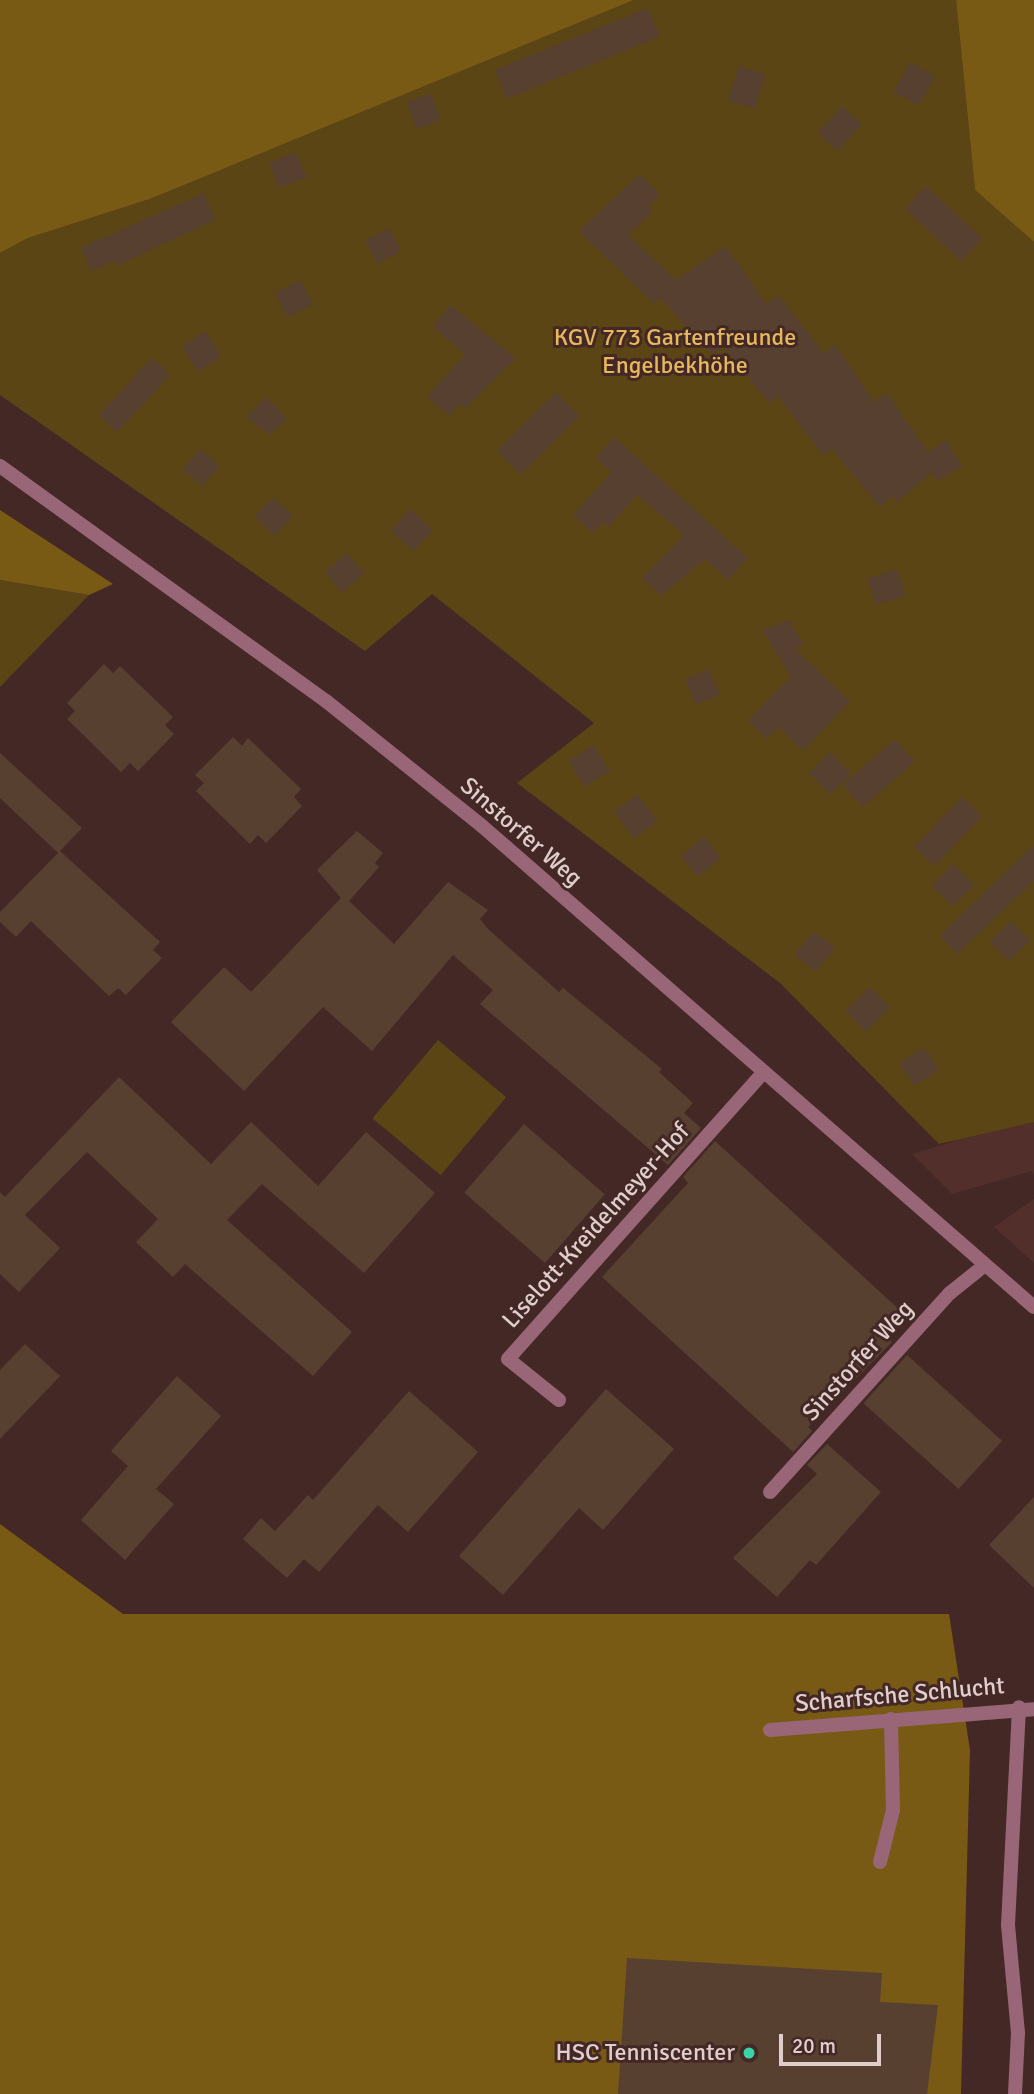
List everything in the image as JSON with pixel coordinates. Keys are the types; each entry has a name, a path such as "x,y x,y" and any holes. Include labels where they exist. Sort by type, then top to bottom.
{"street":[{"name":"Sinstorfer Weg","path":"0,466 326,701 482,826 762,1074 1034,1307"},
{"name":"Liselott-Kreidelmeyer-Hof","path":"559,1401 508,1359 762,1074"},
{"name":"Sinstorfer Weg","path":"770,1492 950,1293 985,1265"},
{"name":"Scharfsche Schlucht","path":"770,1730 1018,1707 1034,1709"},
{"path":"1015,2094 1018,2033 1008,1925 1018,1707"},
{"path":"880,1862 893,1810 891,1719"}],"shaded area":[{"path":"0,0 634,0 150,199 28,238 0,253"},
{"path":"956,0 1034,0 1034,242 975,190"},
{"path":"0,510 113,584 89,595 0,580"},
{"path":"1034,1117 1034,1175 1032,1171 952,1194 912,1154"},
{"path":"1034,1199 1034,1263 994,1227"},
{"path":"0,1524 123,1614 949,1614 970,1750 961,2094 0,2094"}],"green space":[{"name":"KGV 773 Gartenfreunde Engelbekhöhe","path":"634,0 956,0 975,190 1034,242 1034,1122 939,1144 780,983 517,783 594,723 432,594 365,651 0,395 0,253 28,238 150,199"},
{"path":"0,580 89,595 0,687"},
{"path":"438,1040 506,1097 441,1175 372,1118"}],"building":[{"path":"648,8 660,37 507,99 495,70"},
{"path":"910,62 935,76 919,106 894,92"},
{"path":"739,66 766,75 755,109 728,100"},
{"path":"431,93 441,120 416,129 407,102"},
{"path":"842,106 862,124 838,151 818,133"},
{"path":"296,152 306,177 279,188 269,163"},
{"path":"640,174 660,194 649,207 653,211 628,235 676,280 726,246 766,304 779,295 823,353 835,345 874,402 887,393 928,452 946,440 962,466 937,481 932,472 897,502 892,496 880,507 832,449 823,455 778,396 769,403 723,346 713,355 660,298 654,304 579,231"},
{"path":"926,186 982,239 961,261 905,209"},
{"path":"204,193 215,220 116,266 114,261 91,271 81,248"},
{"path":"389,228 401,251 377,264 365,241"},
{"path":"301,280 313,305 287,318 275,293"},
{"path":"450,305 516,358 465,409 460,404 449,416 427,397 465,354 433,327"},
{"path":"205,331 221,356 198,371 182,346"},
{"path":"152,358 170,375 117,432 99,415"},
{"path":"556,392 580,416 521,475 497,451"},
{"path":"266,397 287,418 270,435 246,417"},
{"path":"614,437 748,558 728,580 705,559 661,596 642,578 684,535 637,495 609,527 603,522 593,533 573,515 612,472 596,459"},
{"path":"200,449 220,466 203,486 183,470"},
{"path":"273,497 293,516 274,536 254,516"},
{"path":"410,509 433,530 414,551 391,531"},
{"path":"346,553 364,573 343,592 324,572"},
{"path":"897,569 906,596 876,605 868,579"},
{"path":"789,620 804,644 795,649 850,701 803,751 778,727 767,739 748,721 791,676 762,630"},
{"path":"104,664 113,673 120,666 173,717 165,725 174,734 138,771 130,763 121,772 67,719 75,711 67,703"},
{"path":"709,669 720,695 696,705 685,679"},
{"path":"233,737 242,746 248,738 301,789 294,797 302,806 266,843 258,835 250,844 196,791 204,783 195,775"},
{"path":"895,739 915,762 863,807 843,784"},
{"path":"594,745 610,772 584,787 568,760"},
{"path":"830,752 851,773 830,794 809,773"},
{"path":"0,753 82,828 60,851 160,942 153,950 162,958 126,995 118,988 109,996 31,921 16,937 0,922 0,912 58,853 0,798"},
{"path":"637,794 657,821 634,839 614,811"},
{"path":"962,797 982,816 934,866 914,847"},
{"path":"357,831 383,853 375,863 379,867 349,901 394,944 448,882 488,910 480,919 488,929 559,992 563,988 662,1069 659,1072 693,1103 684,1113 701,1128 668,1165 480,1004 493,990 453,955 372,1051 323,1007 244,1091 171,1022 224,967 251,992 341,898 317,870"},
{"path":"704,837 721,858 698,877 681,856"},
{"path":"1034,845 1034,881 957,954 939,936"},
{"path":"953,864 974,885 953,906 932,885"},
{"path":"1011,921 1030,940 1009,961 990,942"},
{"path":"814,931 835,948 815,972 794,955"},
{"path":"870,987 890,1008 866,1031 846,1011"},
{"path":"924,1047 939,1069 914,1086 899,1064"},
{"path":"119,1077 211,1164 251,1122 318,1186 366,1132 435,1193 364,1273 262,1184 227,1220 352,1332 313,1376 185,1264 173,1277 136,1242 158,1219 87,1152 25,1215 60,1248 19,1292 0,1274 0,1192 5,1197"},
{"path":"524,1124 605,1194 545,1263 464,1193"},
{"path":"715,1141 902,1312 883,1334 892,1342 808,1427 812,1431 793,1452 602,1277 688,1183 683,1177"},
{"path":"25,1344 60,1376 0,1439 0,1370"},
{"path":"907,1355 1002,1441 959,1489 864,1403"},
{"path":"177,1376 221,1416 156,1489 174,1504 125,1560 81,1520 128,1466 111,1451"},
{"path":"606,1389 674,1449 603,1530 579,1508 503,1595 459,1556"},
{"path":"409,1391 478,1452 408,1532 378,1505 319,1572 304,1559 287,1578 243,1539 261,1518 275,1531 308,1495 313,1500"},
{"path":"827,1444 881,1492 816,1565 810,1560 777,1597 733,1558 817,1474 807,1465"},
{"path":"1034,1497 1034,1588 989,1545"},
{"name":"HSC Tenniscenter","path":"627,1958 882,1973 880,2002 938,2005 927,2094 618,2094"}],"place":[{"name":"HSC Tenniscenter","path":"749,2053"}]}
